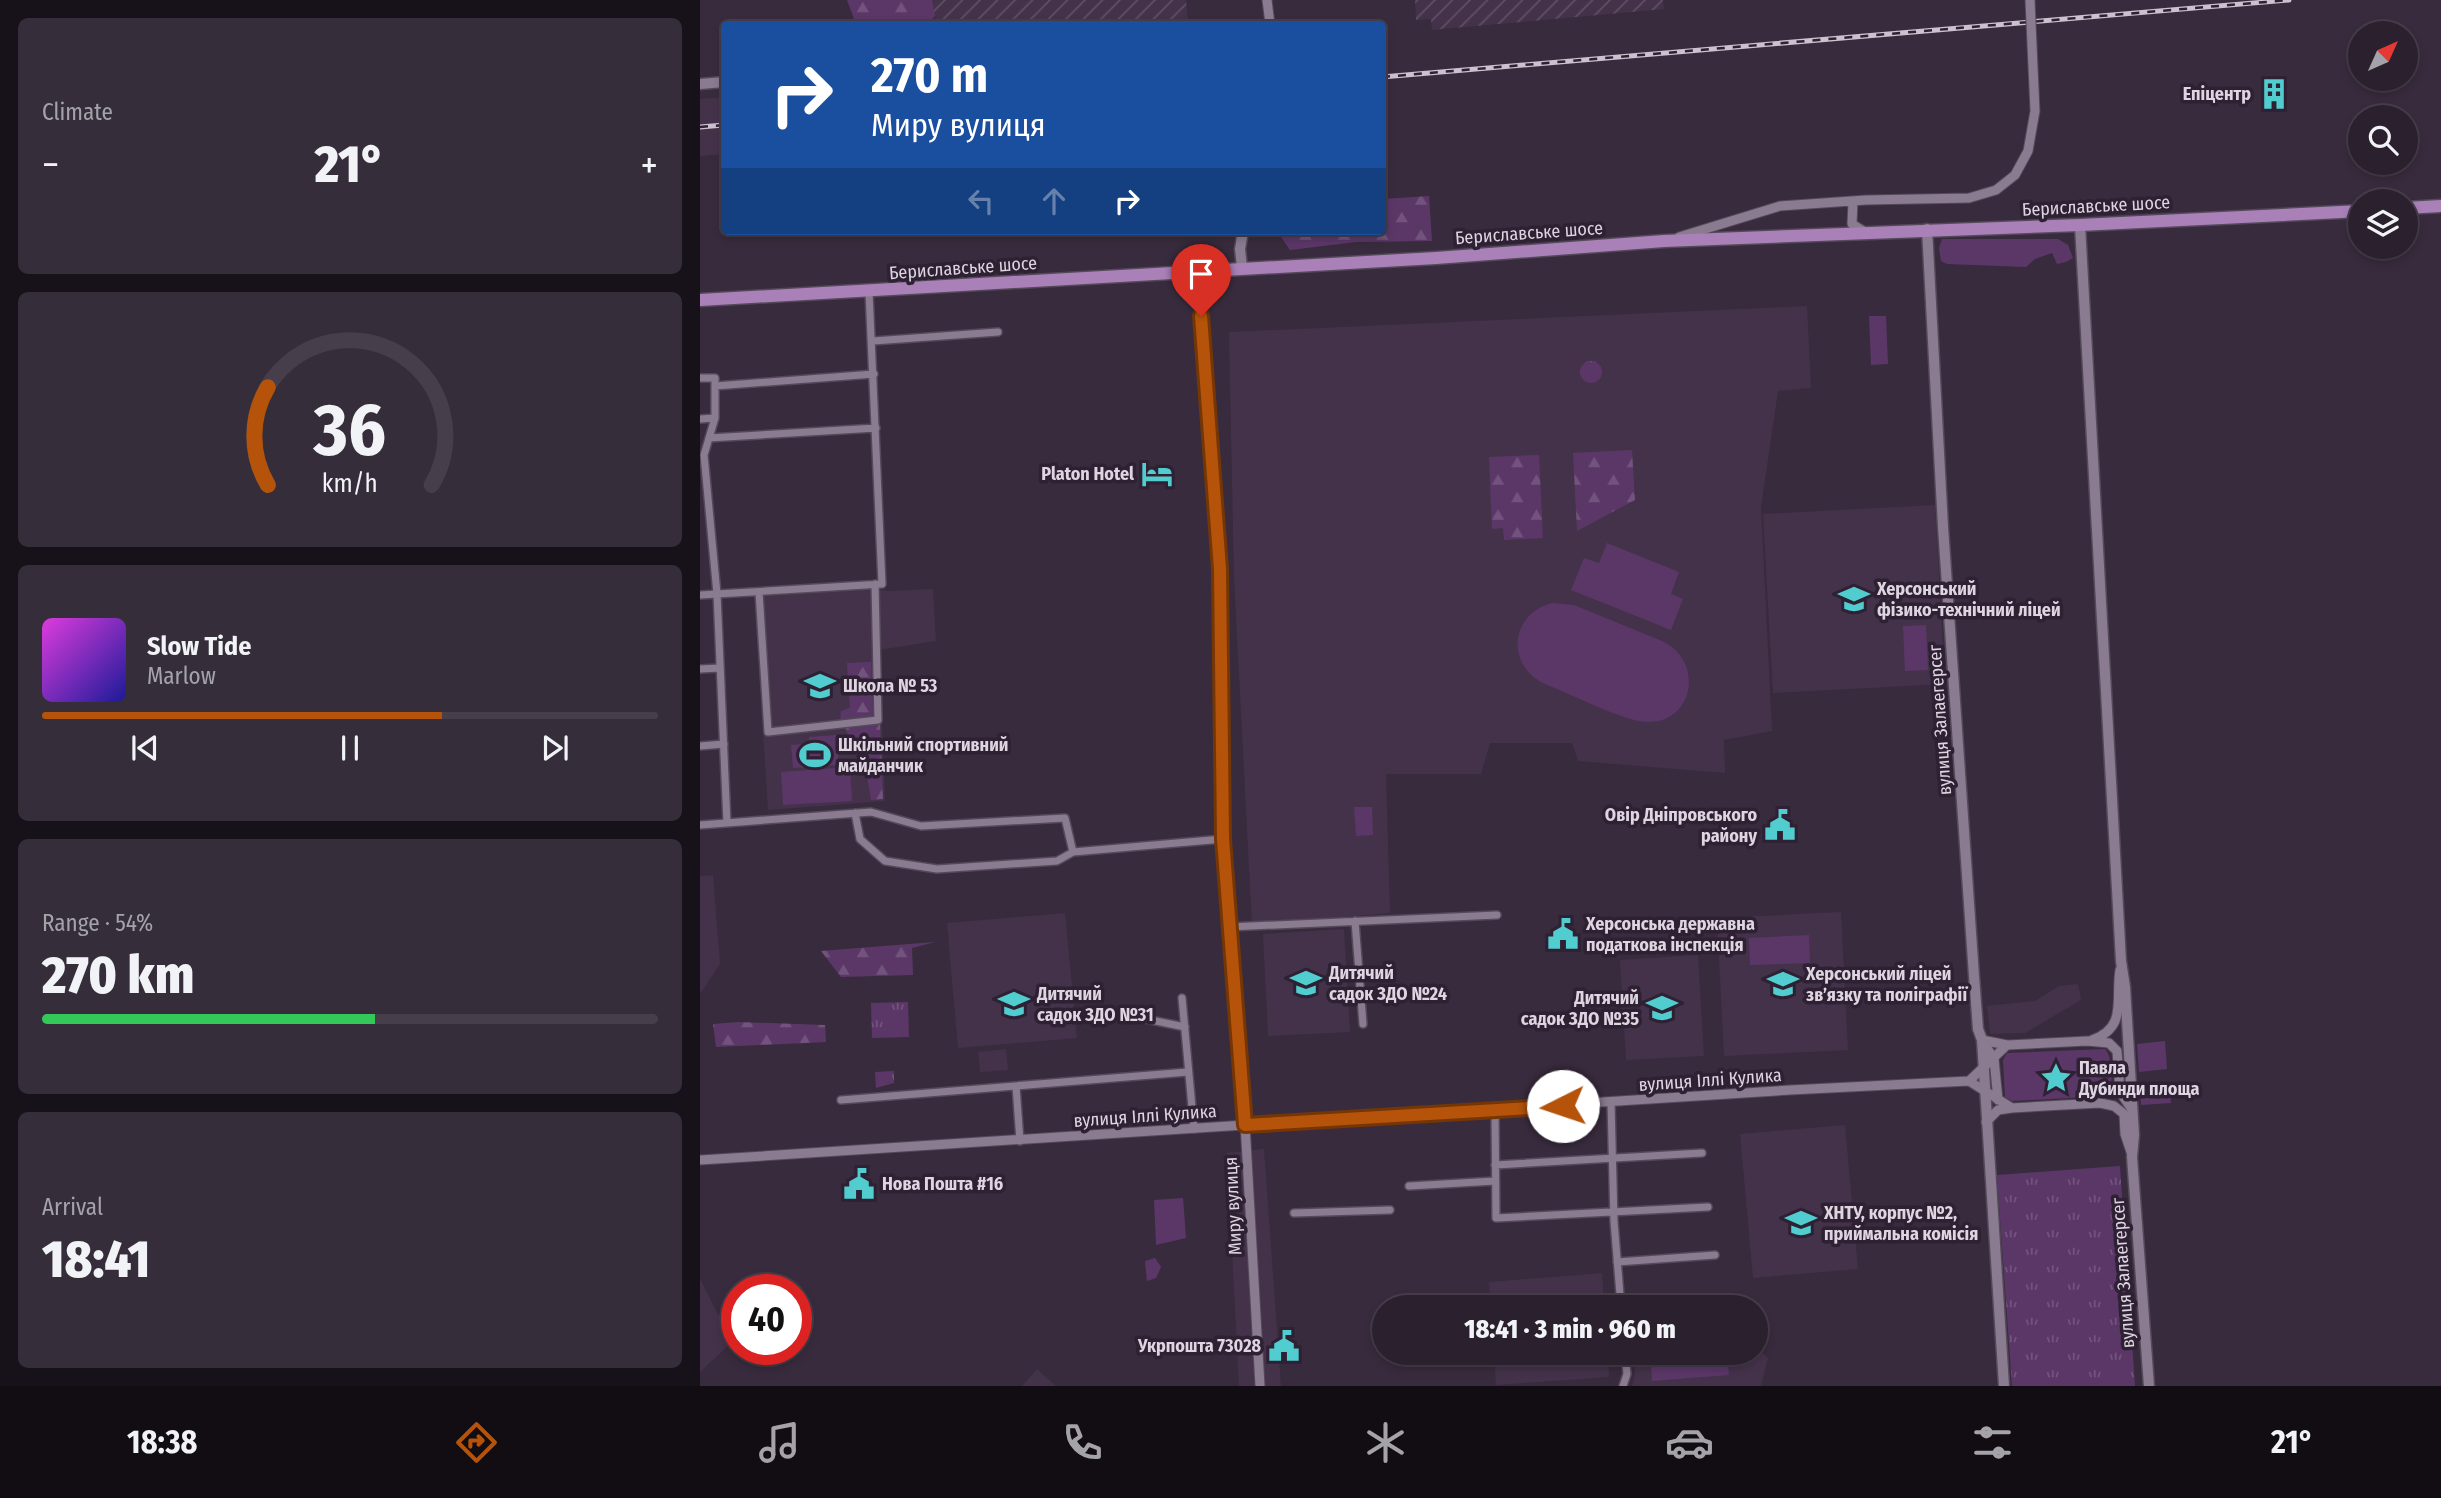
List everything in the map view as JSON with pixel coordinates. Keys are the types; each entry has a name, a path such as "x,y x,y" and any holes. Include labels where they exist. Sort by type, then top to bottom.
{"main road":[{"path":"700,84 721,82"},
{"path":"2418,207 2441,206"},
{"name":"Бериславське шосе","path":"700,300 1436,258 1664,241 2348,212"},
{"path":"2080,225 2121,961"},
{"name":"вулиця Залаегерсег","path":"1927,229 1943,527 1986,1122"},
{"path":"1242,235 1240,249 1242,267"},
{"name":"вулиця Залаегерсег","path":"2121,961 2125,987 2132,1157 2149,1386"},
{"path":"1986,1122 2004,1386"}],"street":[{"path":"1267,0 1270,21"},
{"path":"1664,241 1780,206 1982,195 1996,190 2015,176 2028,151 2035,111 2030,0"},
{"path":"1853,201 1852,224 1866,232"},
{"name":"Миру вулиця","path":"1198,270 1220,569 1223,839 1245,1125 1260,1386"},
{"path":"759,592 768,732 878,720 876,428 869,292"},
{"path":"873,341 998,332"},
{"path":"715,386 874,374"},
{"path":"700,379 715,378 715,418 704,455 717,594 727,823"},
{"path":"700,419 715,418"},
{"path":"709,438 876,428"},
{"path":"700,595 878,584"},
{"path":"700,669 720,668"},
{"path":"700,746 724,744"},
{"path":"700,825 871,812 921,826 1065,818 1073,852"},
{"path":"855,813 860,839 885,861 937,869 1058,862 1073,852 1223,839"},
{"path":"1229,927 1497,915"},
{"path":"1354,921 1363,1024"},
{"path":"2088,1041 2103,1036 2113,1028 2117,1019 2117,985 2121,961"},
{"path":"1182,998 1194,1129"},
{"path":"1117,1013 1185,1027"},
{"path":"1982,1040 2007,1045 2088,1041 2109,1043 2117,1051 2120,1092 2132,1108"},
{"path":"1982,1040 1994,1059 1998,1100"},
{"path":"2007,1045 1969,1081 2012,1108"},
{"path":"841,1100 1188,1072"},
{"path":"1986,1122 1998,1110 2112,1100 2130,1079"},
{"name":"вулиця Іллі Кулика","path":"700,1160 1969,1081"},
{"path":"1016,1086 1020,1140"},
{"path":"1611,1103 1620,1295"},
{"path":"2099,1103 2114,1105 2124,1114 2125,1134 2132,1157"},
{"path":"1495,1110 1496,1218 1708,1207"},
{"path":"1495,1165 1702,1153"},
{"path":"1409,1186 1495,1181"},
{"path":"1294,1213 1390,1210"},
{"path":"1617,1262 1715,1255"},
{"path":"1623,1386 1627,1374 1626,1365"}],"shaded area":[{"path":"932,0 1186,0 1188,21 936,21"},
{"path":"1415,0 1663,0 1664,9 1432,30 1431,19 1416,20"},
{"path":"721,97 721,154 700,156 700,99"},
{"path":"1807,306 1811,388 1778,391 1761,507 1772,731 1724,740 1725,773 1578,761 1572,743 1490,743 1481,774 1386,774 1390,913 1252,925 1234,578 1229,332"},
{"name":"Херсонський фізико-технічний ліцей","path":"1935,505 1945,684 1773,693 1763,514"},
{"name":"Школа № 53","path":"873,589 933,589 936,641 879,650 885,801 768,810 754,596"},
{"path":"713,875 720,964 700,994 700,876"},
{"name":"Херсонський ліцей зв’язку та поліграфії","path":"1841,912 1848,1050 1724,1056 1717,918"},
{"name":"Дитячий садок ЗДО №31","path":"1065,913 1077,1038 958,1048 947,923"},
{"name":"Дитячий садок ЗДО №24","path":"1344,929 1350,1032 1268,1036 1263,934"},
{"name":"Дитячий садок ЗДО №35","path":"1698,955 1704,1056 1626,1060 1620,960"},
{"path":"2078,984 2081,1000 2025,1033 1990,1034 1987,1006 2035,1001 2059,986"},
{"path":"1006,1049 1008,1070 980,1072 978,1052"},
{"name":"ХНТУ, корпус №2, приймальна комісія","path":"1845,1125 1858,1269 1753,1278 1740,1134"},
{"path":"1264,1149 1281,1386 1239,1386 1227,1153"},
{"path":"1602,1273 1603,1295 1490,1295 1489,1282"},
{"path":"700,1279 721,1320 721,1352 700,1372"},
{"path":"1495,1365 1608,1365 1609,1377 1496,1385"},
{"path":"1634,1365 1766,1365 1761,1386 1632,1386"},
{"path":"1037,1369 1056,1386 1022,1386"}],"green space":[{"path":"847,0 932,0 935,16 932,21 855,21"},
{"path":"1429,196 1432,241 1356,242 1290,250 1280,235 1386,235 1386,199"},
{"path":"1942,239 2058,239 2068,245 2073,258 2057,264 2052,253 2035,259 2026,267 1947,264 1941,261 1939,248"},
{"path":"1869,316 1886,316 1888,364 1871,365"},
{"path":"1591,361 1599,364 1602,372 1599,380 1591,383 1583,380 1580,372 1583,364"},
{"path":"1632,450 1635,500 1577,531 1573,453"},
{"path":"1539,455 1543,538 1504,540 1503,528 1492,529 1489,457"},
{"path":"1607,543 1679,572 1671,594 1683,599 1671,630 1571,590 1584,558 1599,563"},
{"path":"1552,603 1574,605 1662,641 1676,650 1684,662 1688,690 1675,713 1662,720 1636,720 1581,700 1532,676 1523,665 1519,653 1521,628 1538,609"},
{"path":"1926,625 1928,670 1905,671 1903,626"},
{"path":"871,662 873,717 840,722 841,711 850,708 847,663"},
{"path":"880,723 883,799 871,800 867,774 845,728"},
{"name":"Шкільний спортивний майданчик","path":"836,735 839,765 793,768 791,745 809,744 809,737"},
{"path":"850,767 852,801 783,805 781,772"},
{"path":"1354,807 1372,807 1373,835 1356,836"},
{"path":"1809,935 1810,963 1750,965 1749,938"},
{"path":"935,942 912,948 913,975 841,977 821,951"},
{"path":"908,1002 909,1037 872,1038 871,1003"},
{"path":"738,1022 825,1025 826,1042 716,1047 713,1024"},
{"path":"2165,1041 2167,1069 2139,1072 2137,1044"},
{"path":"2105,1049 2110,1058 2112,1072 2107,1096 2012,1101 2005,1097 2003,1060 2007,1053"},
{"path":"894,1071 894,1083 876,1088 875,1072"},
{"path":"2170,1087 2171,1103 2141,1105 2140,1089"},
{"path":"2120,1166 2135,1386 2012,1386 1997,1175"},
{"path":"1183,1198 1186,1238 1156,1245 1154,1200"},
{"path":"1155,1258 1161,1267 1156,1278 1147,1281 1145,1261"},
{"path":"1651,1365 1728,1365 1729,1375 1652,1381"}],"railway":[{"path":"1386,77 2289,0"},
{"path":"700,127 721,125"}],"place":[{"name":"Епіцентр","path":"2274,94"},
{"name":"Platon Hotel","path":"1157,474"},
{"name":"Херсонський фізико-технічний ліцей","path":"1854,599"},
{"name":"Школа № 53","path":"820,686"},
{"name":"Шкільний спортивний майданчик","path":"815,755"},
{"name":"Овір Дніпровського району","path":"1780,825"},
{"name":"Херсонська державна податкова інспекція","path":"1563,934"},
{"name":"Дитячий садок ЗДО №24","path":"1306,983"},
{"name":"Херсонський ліцей зв’язку та поліграфії","path":"1783,984"},
{"name":"Дитячий садок ЗДО №31","path":"1014,1004"},
{"name":"Дитячий садок ЗДО №35","path":"1662,1008"},
{"name":"Павла Дубинди площа","path":"2056,1078"},
{"name":"Нова Пошта #16","path":"859,1184"},
{"name":"ХНТУ, корпус №2, приймальна комісія","path":"1801,1223"},
{"name":"Укрпошта 73028","path":"1284,1346"}],"route":[{"path":"1201,316 1220,569 1223,839 1245,1125 1563,1106"}]}
